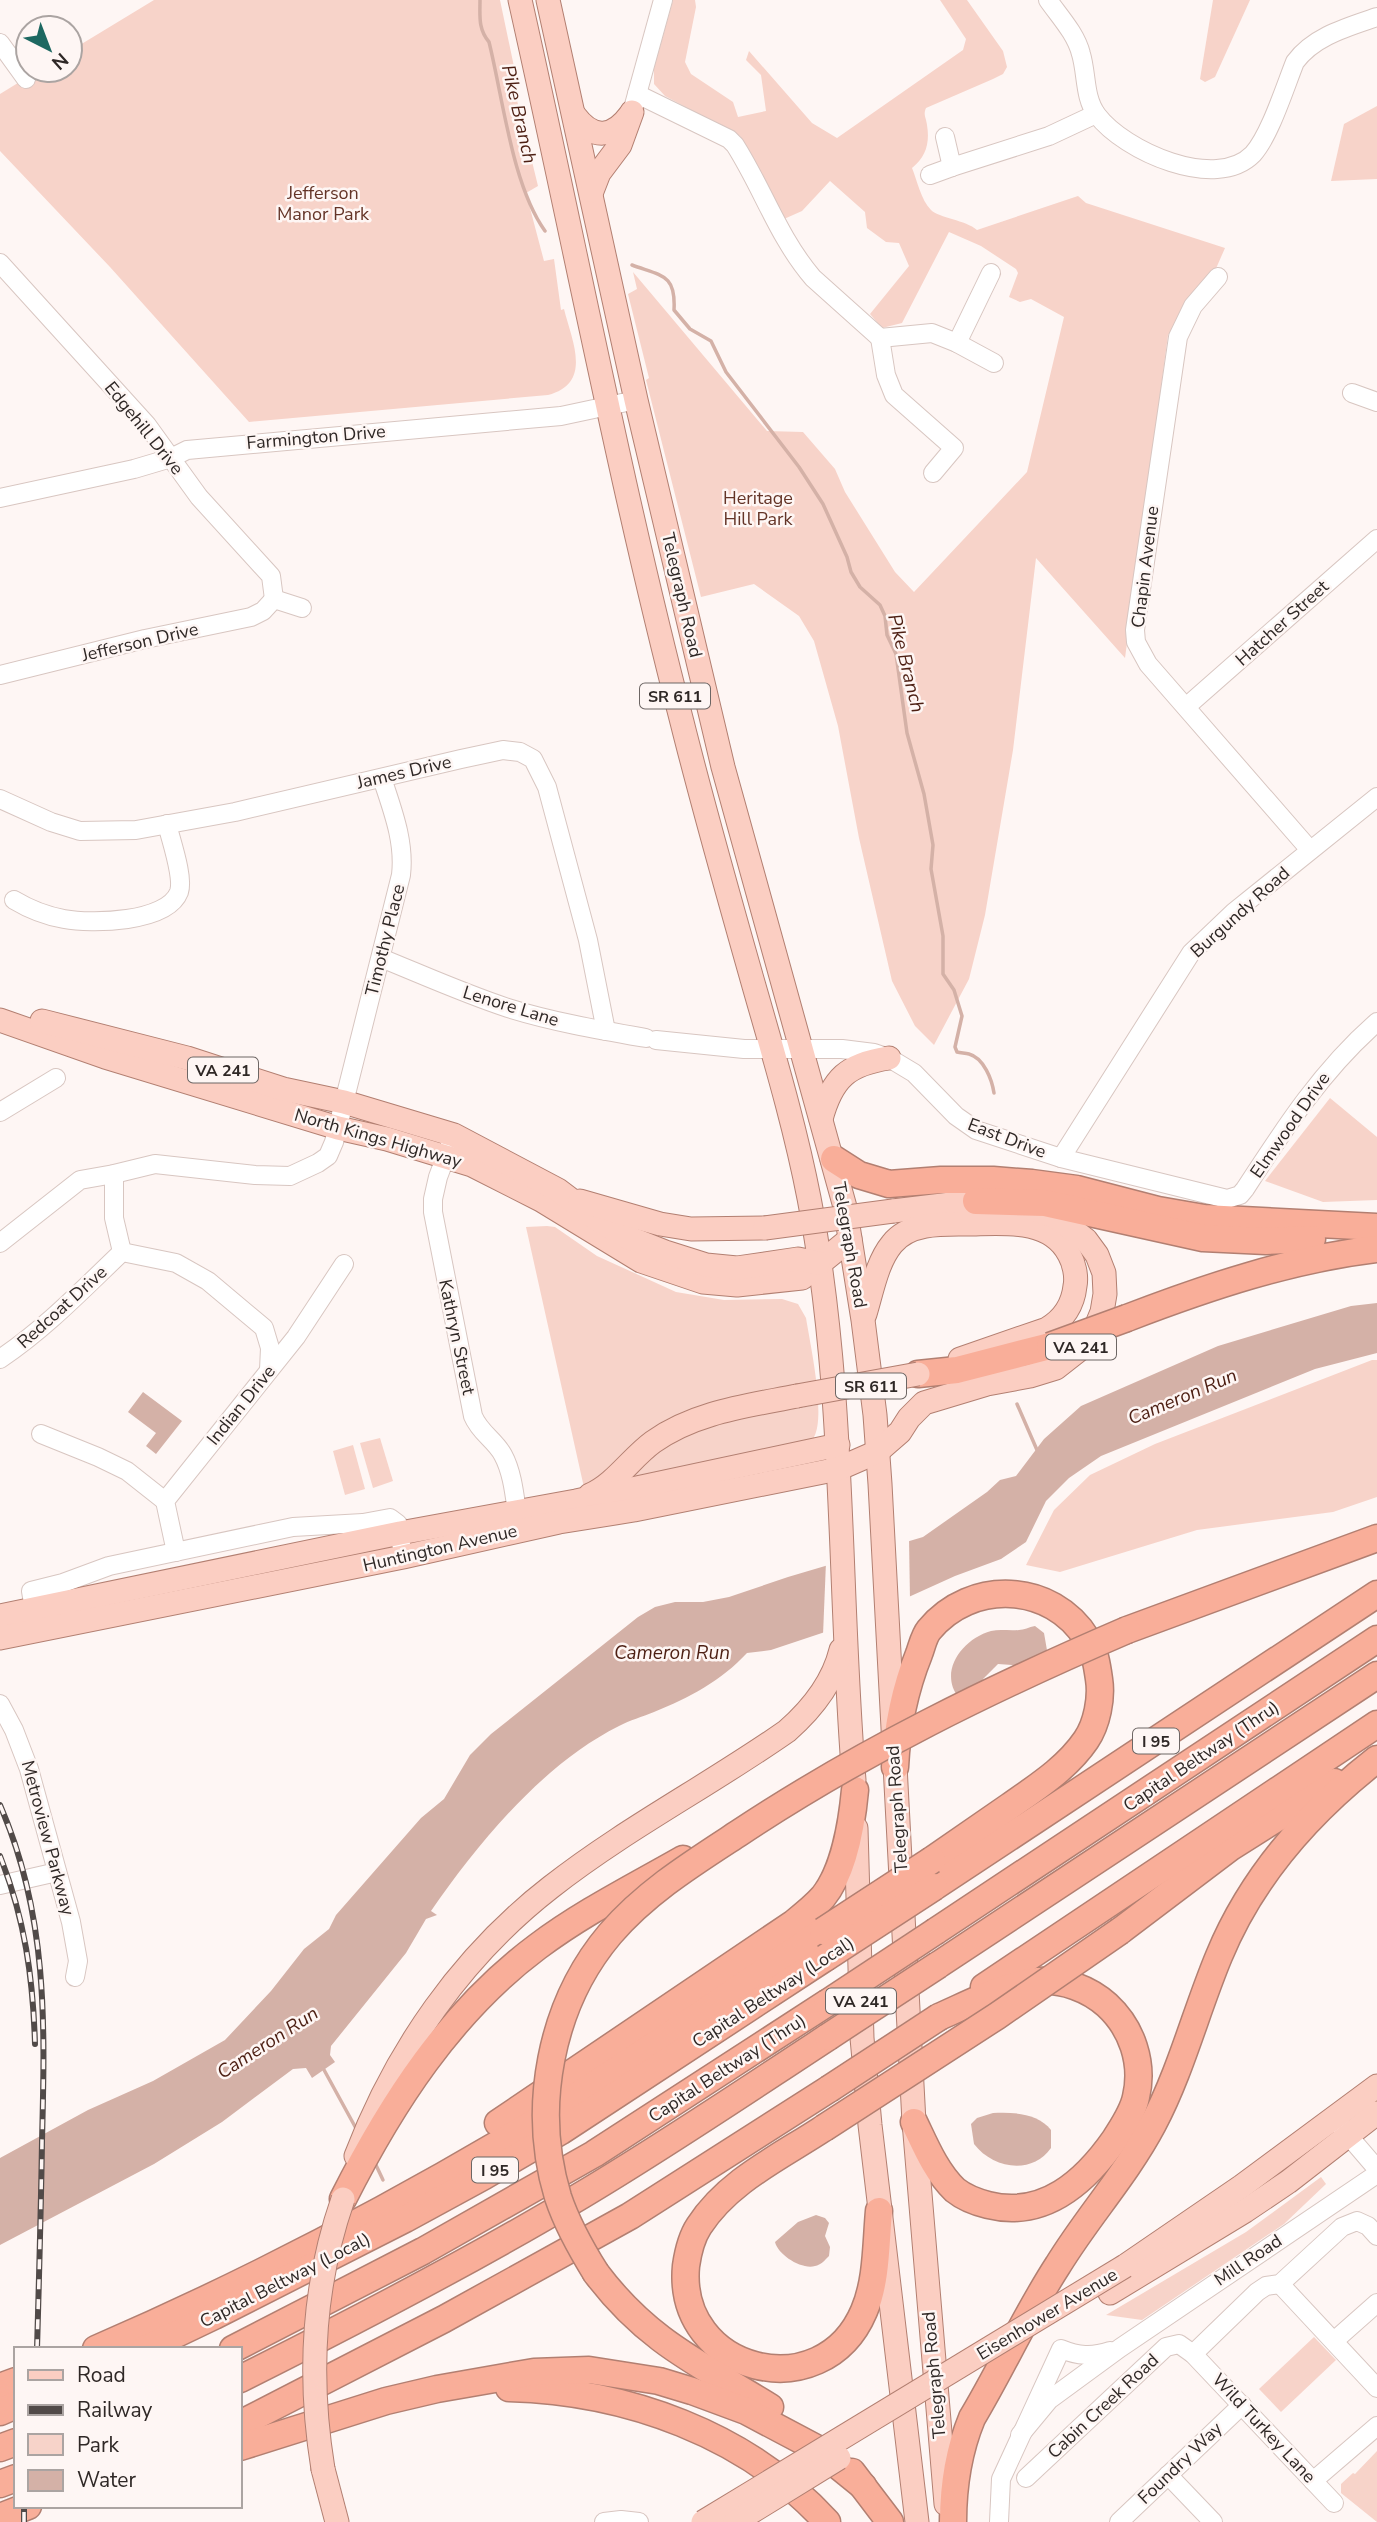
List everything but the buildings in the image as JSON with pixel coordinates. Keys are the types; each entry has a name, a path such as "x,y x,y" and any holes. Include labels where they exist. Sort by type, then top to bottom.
{"highway":[{"path":"834,1159 859,1175 889,1184 941,1180 1032,1183 1077,1189 1158,1210 1205,1218 1377,1227"},
{"path":"976,1201 1045,1203 1203,1238 1233,1241 1296,1241 1377,1234"},
{"path":"918,1374 957,1370 1050,1346 1180,1298 1271,1270 1347,1252 1377,1249"},
{"path":"343,2199 383,2123 429,2056 483,1994 545,1941 598,1907 915,1728 1057,1660 1126,1630 1377,1538"},
{"path":"100,2347 293,2256 506,2139 604,2078 932,1860 1054,1775 1086,1740 1095,1719 1101,1691 1095,1656 1087,1638 1061,1610 1044,1600 1010,1593 975,1597 950,1611 928,1631 907,1682 897,1729 895,1767"},
{"name":"Capital Beltway (Local)","path":"149,2347 405,2219 561,2131 1377,1594"},
{"name":"Capital Beltway (Thru)","path":"237,2347 411,2258 583,2160 827,2003 1377,1639"},
{"name":"Capital Beltway (Thru)","path":"242,2378 436,2279 581,2196 828,2037 1377,1675"},
{"path":"242,2423 444,2319 630,2217 939,2017 1377,1724"},
{"path":"879,2211 869,2297 855,2328 844,2343 829,2355 811,2364 794,2368 776,2370 759,2367 733,2357 706,2335 698,2324 686,2290 688,2252 698,2228 713,2207 732,2189 998,2016 1120,1931 1259,1828 1322,1788 1377,1758"},
{"path":"966,2522 967,2474 972,2450 1001,2370 1021,2328 1058,2264 1083,2226 1125,2172 1152,2126 1177,2069 1219,1955 1241,1910 1285,1845 1336,1793 1377,1758"},
{"path":"293,2256 509,2116 794,1923 824,1896 837,1871 852,1822 855,1790"},
{"path":"782,1804 689,1866 634,1909 592,1958 564,2013 550,2067 548,2143 562,2207 581,2248 596,2273 626,2309 659,2339 812,2432 847,2464 890,2522"},
{"path":"914,2122 938,2168 954,2189 978,2203 1016,2209 1055,2199 1078,2182 1113,2141 1136,2098 1138,2065 1127,2032 1106,2004 1083,1989 1054,1982 1026,1983 990,1994 939,2017"},
{"path":"242,2446 372,2404 503,2377 559,2370 621,2374 659,2381 746,2411 816,2448 863,2486"},
{"path":"951,2522 963,2440 972,2418 1001,2370"},
{"path":"437,2389 507,2388 566,2392 600,2398 669,2418 732,2447 761,2465 790,2487 827,2522"},
{"path":"0,2517 23,2508"}],"main road":[{"name":"Telegraph Road","path":"520,0 608,407 681,719 772,1050 809,1200 832,1359 838,1446 836,1506 855,1790 862,2038 879,2211 917,2522"},
{"name":"Telegraph Road","path":"551,0 560,53 636,400 723,768 834,1159 863,1320 880,1484 914,2122 951,2522"},
{"path":"575,116 589,130 608,133 619,128 635,103"},
{"path":"592,191 599,173 620,145 635,103"},
{"name":"North Kings Highway","path":"0,1004 60,1027 110,1036 283,1089 344,1102 450,1146 505,1161 572,1199 594,1218 627,1237 706,1265 737,1268 798,1259 818,1263"},
{"name":"North Kings Highway","path":"0,1020 57,1042 338,1128 387,1139 450,1146 471,1165 541,1200 641,1261 703,1282 737,1285 802,1278 850,1239"},
{"path":"821,1119 827,1098 841,1077 864,1063 889,1058"},
{"name":"VA 241","path":"572,1199 660,1224 691,1229 765,1228 976,1201 1036,1209 1056,1216 1072,1227 1097,1255 1104,1273 1102,1312 1095,1329 1079,1350 1056,1368 987,1384 924,1404 877,1452"},
{"path":"576,1501 606,1486 651,1444 696,1419 730,1409 918,1374 1055,1324 1069,1309 1076,1280 1072,1261 1063,1245 1049,1233 1013,1223 937,1224 913,1230 902,1234 884,1256 863,1320"},
{"name":"Huntington Avenue","path":"0,1638 403,1558 576,1501 838,1446"},
{"name":"Huntington Avenue","path":"0,1616 400,1533 518,1521 789,1479 838,1469 877,1452"},
{"path":"789,1479 808,1483 836,1506"},
{"path":"337,2522 323,2469 315,2408 315,2324 327,2253 343,2199 374,2108 396,2066 417,2033 467,1968 497,1935 552,1886 787,1731 805,1715 828,1682 839,1661 845,1639"},
{"name":"Eisenhower Avenue","path":"734,2522 1245,2211 1341,2127 1377,2086"},
{"name":"Eisenhower Avenue","path":"703,2522 1125,2266 1232,2193 1341,2127 1377,2113"}],"street":[{"path":"663,0 635,103 729,139 735,145 778,229 803,266 880,338 886,375 894,395 954,448 933,473"},
{"path":"1048,0 1079,45 1089,99 1096,114 1118,136 1150,154 1200,170 1217,170 1240,163 1253,153 1263,139 1295,62 1301,54 1337,31 1377,17"},
{"path":"0,43 14,62"},
{"path":"930,175 1049,136 1096,114"},
{"path":"945,137 952,167"},
{"name":"Edgehill Drive","path":"0,263 147,425 199,497 271,576 274,599"},
{"path":"957,343 991,273"},
{"name":"Chapin Avenue","path":"1218,277 1193,306 1178,337 1135,630 1136,642 1148,664 1310,850"},
{"path":"880,338 932,334 957,343 994,363"},
{"path":"1352,393 1377,402"},
{"name":"Farmington Drive","path":"0,498 134,469 171,458 187,450 561,416 636,400"},
{"name":"Hatcher Street","path":"1186,707 1377,539"},
{"path":"274,599 302,608"},
{"name":"Jefferson Drive","path":"0,675 145,639 251,617 274,599"},
{"name":"James Drive","path":"0,800 80,831 136,830 235,812 503,750 520,752 533,759 547,787 597,979 606,1031"},
{"name":"Timothy Place","path":"0,1243 80,1180 155,1164 255,1175 290,1175 328,1156 338,1128 402,864 398,831 382,778"},
{"name":"Burgundy Road","path":"1061,1157 1191,953 1234,912 1377,797"},
{"path":"14,900 46,915 90,922 144,916 162,909 176,899 181,883 167,824"},
{"name":"Lenore Lane","path":"381,958 509,1008 606,1031 651,1039 772,1050 801,1050"},
{"name":"Elmwood Drive","path":"1233,1198 1245,1189 1322,1077 1377,1023"},
{"name":"East Drive","path":"801,1050 860,1051 889,1058 914,1073 966,1124 990,1135 1061,1157 1148,1177 1220,1198 1233,1198"},
{"path":"0,1112 56,1078"},
{"name":"Kathryn Street","path":"450,1146 438,1177 433,1212 473,1416 482,1433 503,1455 508,1467 518,1521"},
{"name":"Redcoat Drive","path":"114,1174 114,1218 122,1252"},
{"name":"Redcoat Drive","path":"0,1359 57,1316 122,1252"},
{"name":"Redcoat Drive","path":"122,1252 176,1263 208,1281 264,1328 270,1348 269,1370"},
{"name":"Indian Drive","path":"165,1501 296,1337 344,1264"},
{"path":"41,1434 127,1471 165,1501 176,1552"},
{"path":"34,1609 30,1591 63,1583 109,1566 293,1527 363,1523 386,1518 398,1524 403,1558"},
{"name":"Metroview Parkway","path":"0,1704 22,1748 71,1922 78,1961 75,1977"},
{"path":"0,1885 57,1872"},
{"name":"Mill Road","path":"1020,2435 1049,2400 1120,2347 1377,2171 1341,2127"},
{"path":"1193,2354 1257,2292 1266,2286 1280,2284 1347,2224 1362,2222 1377,2236"},
{"path":"1280,2284 1377,2388"},
{"path":"1334,2341 1377,2303"},
{"name":"Cabin Creek Road","path":"1027,2478 1166,2347 1180,2344 1193,2354"},
{"name":"Mill Road","path":"999,2522 1001,2479 1061,2349 1095,2356 1120,2347"},
{"name":"Wild Turkey Lane","path":"1193,2354 1334,2503"},
{"name":"Foundry Way","path":"1119,2522 1242,2405"},
{"path":"1313,2481 1377,2426"},
{"path":"1168,2475 1213,2522"},
{"path":"604,2522 621,2519 639,2522"}],"green space":[{"name":"Jefferson Manor Park","path":"154,0 500,0 517,81 514,88 538,186 526,193 544,261 554,259 561,310 564,309 576,360 571,381 562,389 548,395 249,422 110,267 0,151 0,94 16,84 84,84 84,42"},
{"name":"Heritage Hill Park","path":"673,0 695,0 696,7 685,62 691,74 733,102 738,117 766,111 761,75 746,60 749,51 812,123 837,138 963,50 966,39 940,0 967,0 1003,51 1007,67 1003,74 926,108 927,144 921,159 912,168 931,210 977,230 1078,196 1086,203 1225,248 1207,289 1168,335 1125,658 1036,558 1013,750 985,915 969,979 934,1045 915,1026 892,981 859,838 838,726 814,641 799,616 754,584 701,597 646,380 649,378 628,294 637,289 633,272 767,431 803,432 835,469 845,492 895,572 914,592 1027,472 1064,317 1031,299 1020,302 1009,297 1018,273 1016,269 981,246 949,232 902,323 882,328 870,314 909,266 899,243 886,242 867,228 865,212 830,181 802,211 784,219 740,136 665,96 654,84 654,68"},
{"path":"1213,0 1250,0 1215,77 1205,82 1200,79"},
{"path":"1377,106 1377,179 1331,181 1344,124"},
{"path":"1330,1098 1377,1137 1377,1200 1323,1202 1265,1181"},
{"path":"526,1227 555,1227 597,1256 676,1292 724,1300 782,1299 798,1304 806,1318 816,1379 818,1413 814,1437 817,1442 619,1486 676,1435 742,1418 816,1405 814,1385 722,1403 585,1492"},
{"path":"1377,1360 1377,1497 1333,1512 1197,1530 1060,1572 1026,1565 1054,1510 1090,1475 1155,1444"},
{"path":"380,1438 393,1481 373,1488 360,1443"},
{"path":"353,1445 365,1489 345,1495 333,1451"},
{"path":"1321,2177 1326,2184 1284,2224 1142,2320 1106,2315 1246,2232"},
{"path":"1314,2337 1336,2360 1281,2412 1259,2389"},
{"path":"1377,2451 1377,2522 1341,2493 1341,2484"}],"water":[{"name":"Cameron Run","path":"1377,1303 1377,1353 1315,1369 1101,1456 1069,1478 1046,1501 1026,1542 1001,1559 955,1576 849,1624 771,1650 747,1653 726,1672 692,1695 623,1724 591,1742 539,1783 514,1807 470,1858 431,1911 437,1915 426,1919 406,1953 331,2046 330,2055 335,2062 312,2078 306,2068 293,2069 222,2122 154,2164 0,2245 0,2158 88,2110 153,2081 225,2040 271,1991 304,1949 329,1929 336,1915 421,1818 444,1799 470,1755 491,1734 638,1617 655,1607 675,1602 703,1602 729,1597 923,1537 1000,1480 1016,1476 1044,1439 1081,1406 1218,1346 1351,1306"},
{"path":"143,1392 182,1421 156,1454 146,1446 156,1433 128,1412"},
{"path":"1035,1626 1044,1633 1048,1656 1023,1671 1012,1665 998,1664 983,1679 980,1689 959,1698 953,1688 952,1667 971,1641 991,1631 1021,1630"},
{"path":"993,2113 1017,2113 1046,2124 1051,2130 1051,2148 1043,2157 1023,2165 1012,2166 991,2159 974,2144 971,2124 977,2118"},
{"path":"816,2215 825,2218 829,2223 825,2236 830,2247 829,2256 823,2262 810,2267 797,2264 781,2252 775,2242 798,2222"}],"pier":[{"path":"909,1538 910,1600 850,1627 823,1635 826,1562"}],"waterway":[{"name":"Pike Branch","path":"480,0 481,27 489,42 516,166 524,190 545,231"},
{"name":"Pike Branch","path":"632,265 659,275 670,283 674,310 690,329 711,341 726,372 799,467 823,504 851,572 860,587 880,605 885,616 887,635 896,654 907,733 924,794 933,845 931,869 943,936 943,974 954,990 962,1016 955,1047 957,1052 969,1054 979,1060 989,1076 994,1093"},
{"name":"Pike Branch","path":"1017,1404 1037,1450"},
{"path":"323,2068 358,2132"},
{"path":"375,2163 383,2180"}],"railway":[{"path":"0,1805 16,1846 27,1887 35,1929 43,2012 37,2347"},
{"path":"0,1856 22,1926 32,1996 35,2044"},
{"path":"24,2508 24,2522"}]}
